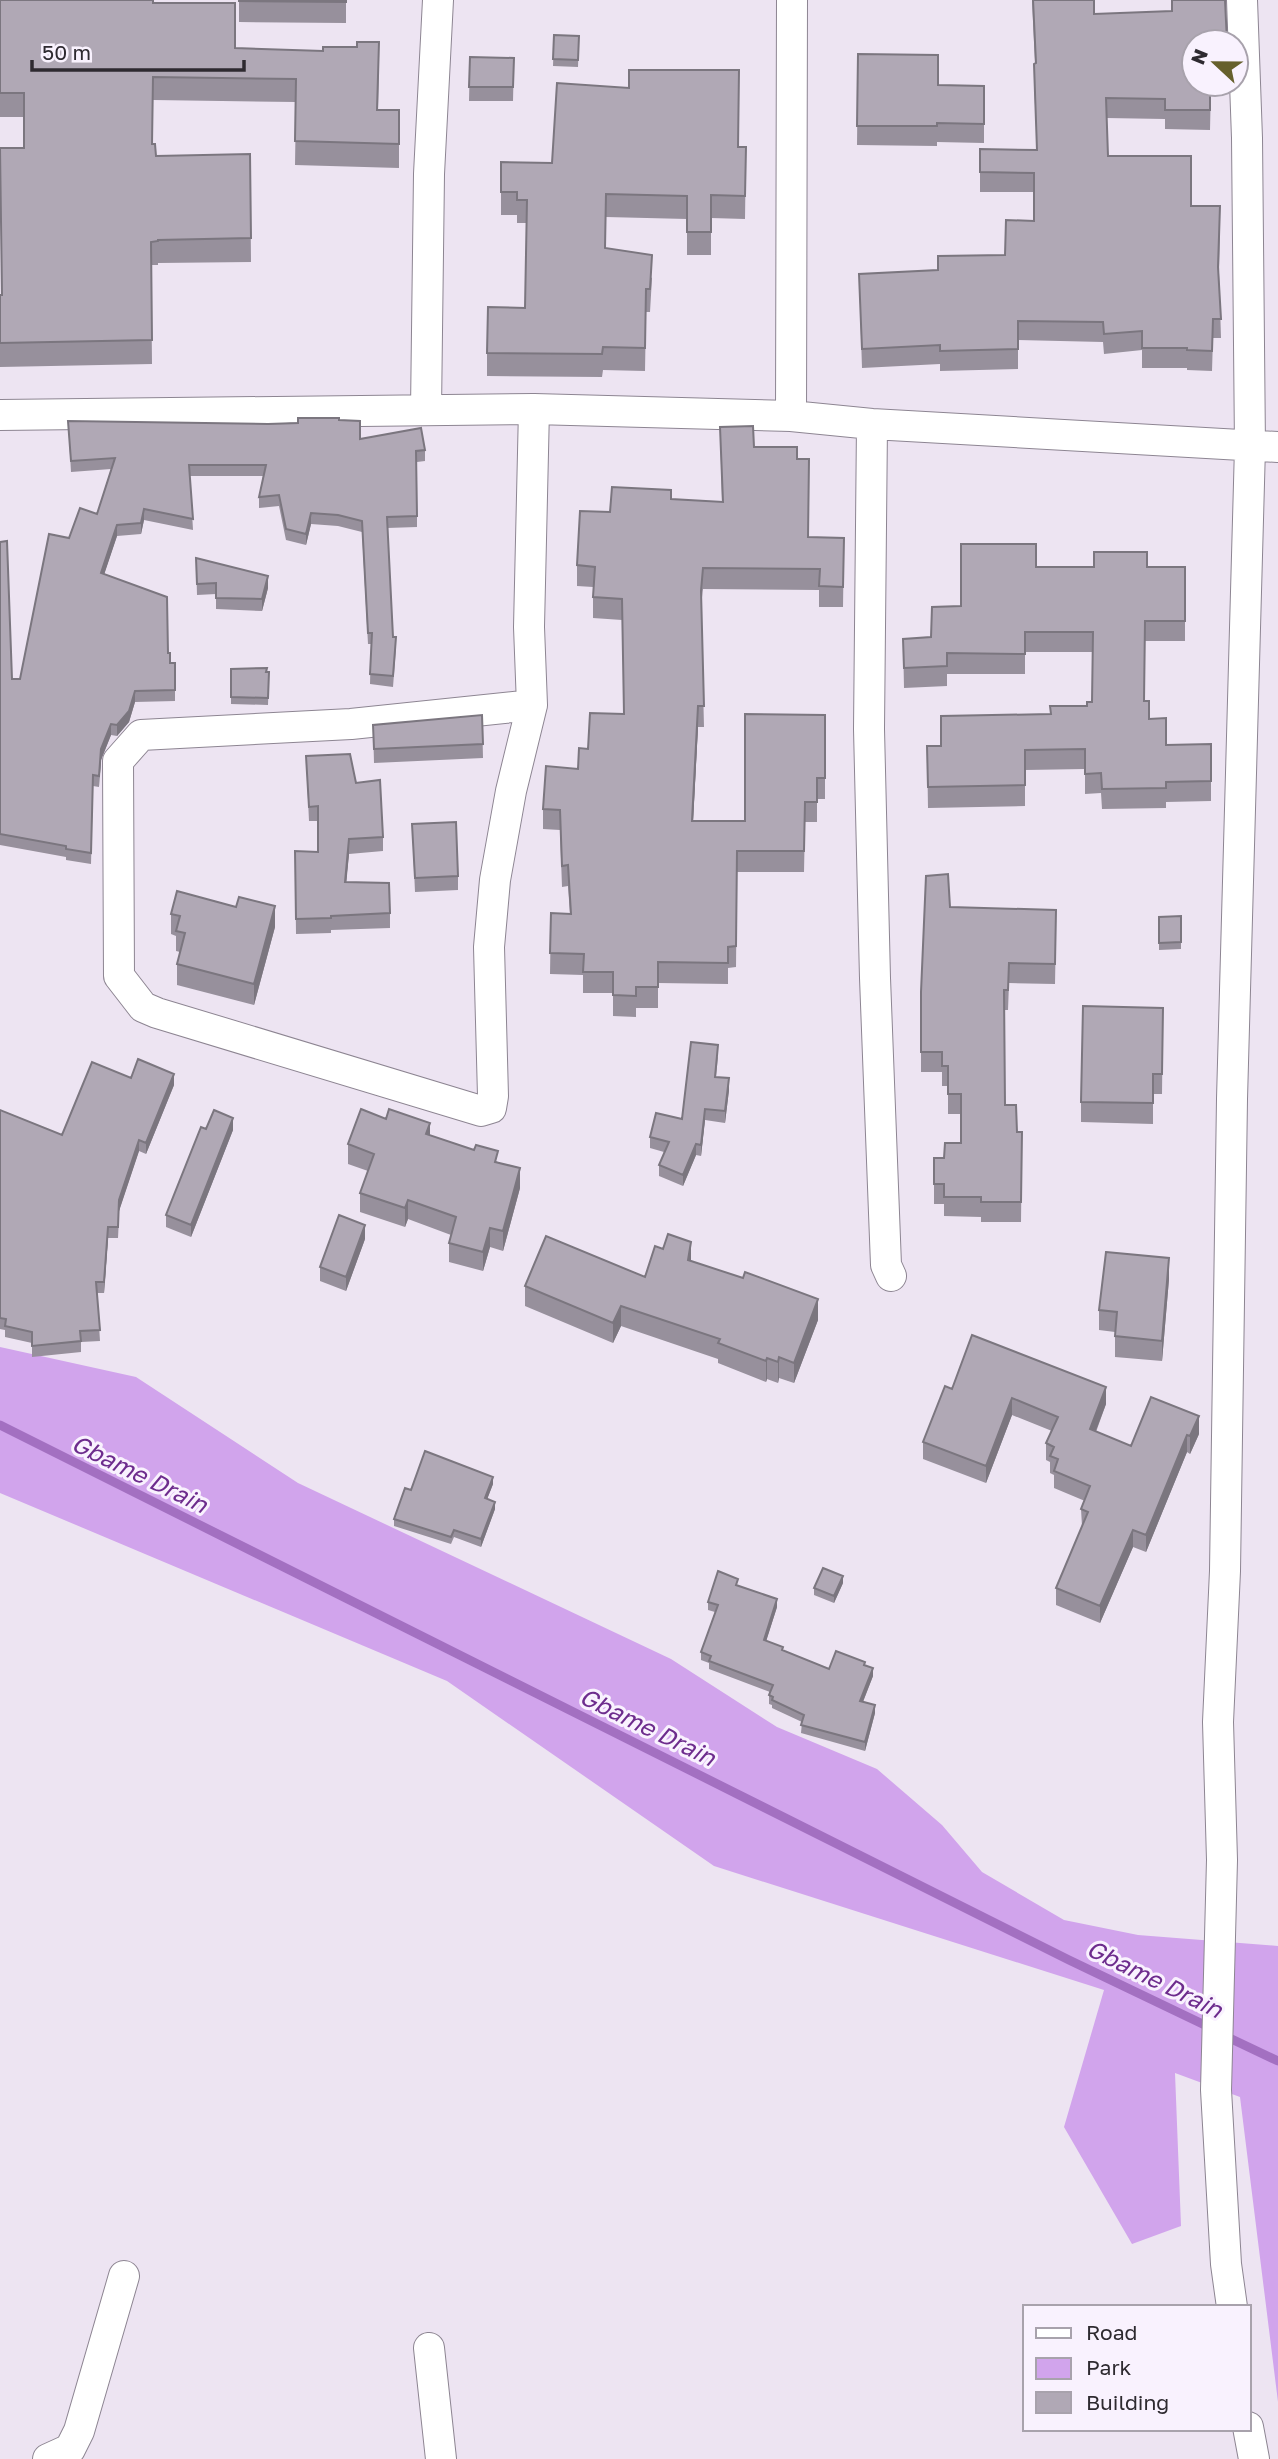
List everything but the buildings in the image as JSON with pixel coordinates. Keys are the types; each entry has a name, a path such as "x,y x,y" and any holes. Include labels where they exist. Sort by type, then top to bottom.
{"street":[{"path":"426,410 429,174 438,0"},
{"path":"791,416 792,0"},
{"path":"1232,2305 1226,2264 1216,2090 1222,1860 1218,1723 1225,1572 1232,1099 1264,447 1242,0"},
{"path":"532,705 351,724 141,735 118,761 120,976 143,1007 157,1013 481,1111 491,1108 494,1096 489,947 495,880 511,791 532,705 529,627 534,409"},
{"path":"0,415 534,409 791,416 872,424 1264,447"},
{"path":"872,424 869,729 886,1265 891,1276"},
{"path":"65,2456 79,2431 124,2276"},
{"path":"429,2348 442,2459"},
{"path":"1249,2431 1254,2459"}],"green space":[{"path":"0,1347 136,1377 298,1483 671,1659 777,1727 877,1769 942,1825 982,1872 1064,1920 1138,1935 1278,1946 1278,2402 1240,2097 1175,2073 1181,2226 1132,2244 1064,2127 1104,1990 714,1866 447,1681 0,1493"}],"waterway":[{"name":"Gbame Drain","path":"0,1425 1069,1960 1211,2028"},
{"name":"Gbame Drain","path":"1223,2035 1278,2061"}]}
